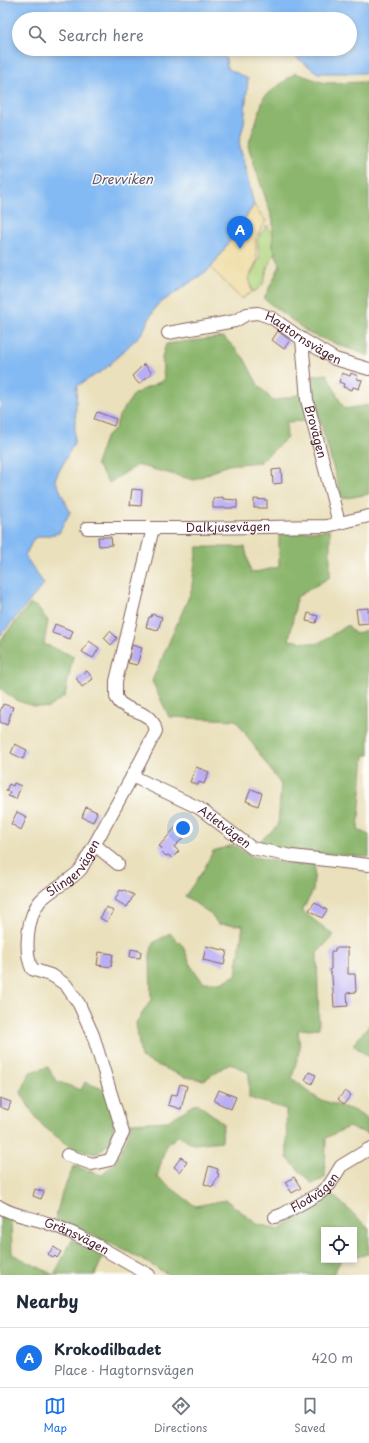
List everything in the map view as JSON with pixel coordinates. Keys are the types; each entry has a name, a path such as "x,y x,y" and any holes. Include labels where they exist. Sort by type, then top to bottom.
{"street":[{"name":"Hagtornsvägen","path":"168,333 235,321 247,314 258,313 272,318 302,339 335,359 369,369"},
{"name":"Brovägen","path":"302,339 307,400 339,523"},
{"name":"Dalkjusevägen","path":"87,528 327,526 369,516"},
{"name":"Slingervägen","path":"67,1155 92,1164 110,1160 123,1133 93,1035 79,1004 66,985 53,976 32,969 27,952 28,941 32,918 40,902 50,892 75,876 81,869 156,731 154,724 149,718 120,703 116,697 116,681 153,528"},
{"name":"Atletvägen","path":"132,776 199,808 252,848 292,856 369,865"},
{"path":"95,845 118,864"},
{"name":"Flodvägen","path":"276,1216 283,1214 320,1193 330,1184 341,1166 369,1149"},
{"name":"Gränsvägen","path":"0,1207 13,1214 47,1222 105,1249 149,1275"}],"green space":[{"path":"295,73 325,83 369,82 369,356 310,334 264,299 280,265 273,247 273,221 248,146 264,97"},
{"path":"267,225 280,244 269,263 263,284 253,292 249,279 260,257 257,240"},
{"path":"224,337 244,358 258,385 273,401 301,394 307,421 286,422 287,438 260,462 228,465 194,480 137,465 109,483 96,464 105,438 115,429 119,416 134,394 164,380 162,357 166,344"},
{"path":"327,374 344,409 369,405 369,494 342,499 315,402 312,376"},
{"path":"330,530 330,577 297,597 289,640 317,644 348,625 355,634 369,629 369,755 364,755 358,830 369,835 369,857 287,850 259,842 278,825 281,785 236,720 169,717 152,681 191,592 197,547 245,547 251,573 279,567 279,533"},
{"path":"30,604 37,607 48,621 44,644 73,656 65,696 48,708 33,706 17,700 0,688 0,641"},
{"path":"233,845 250,856 283,863 315,865 313,891 302,911 334,935 317,953 319,1028 298,1030 300,1048 292,1078 318,1099 353,1110 369,1120 369,1134 348,1127 326,1138 325,1178 312,1184 287,1158 286,1109 249,1098 249,1073 230,1063 204,1080 185,1077 141,1058 136,1023 151,1000 150,955 153,943 170,933 183,946 191,966 203,982 221,983 236,975 243,925 218,924 211,914 185,896 203,871 213,851"},
{"path":"369,1025 369,1057 353,1045"},
{"path":"48,1067 56,1081 81,1090 85,1082 105,1090 115,1120 110,1142 97,1154 71,1148 43,1126 32,1112 21,1093 30,1072"},
{"path":"197,1103 223,1123 222,1141 194,1144 178,1136 166,1145 157,1177 195,1206 226,1200 257,1224 279,1229 327,1194 334,1196 369,1228 369,1254 357,1256 357,1227 321,1227 321,1263 339,1263 333,1275 169,1275 130,1253 77,1228 55,1220 62,1193 74,1166 101,1175 116,1162 129,1134 129,1123 168,1121"},
{"path":"0,1216 11,1219 12,1254 54,1275 0,1275"},
{"path":"72,1240 104,1254 95,1275 54,1275"}],"sand":[{"path":"254,205 266,221 255,239 257,260 248,279 252,292 241,299 211,268"}],"water":[{"name":"Drevviken","path":"0,0 369,0 369,73 318,73 295,56 357,56 357,12 12,12 12,56 224,56 226,59 227,68 248,79 244,123 239,143 254,205 211,268 156,306 142,333 105,369 77,386 74,443 55,479 70,512 59,533 34,538 25,556 44,584 0,636"}],"building":[{"path":"278,331 290,340 284,349 272,340"},
{"path":"144,364 152,373 139,384 132,376"},
{"path":"342,373 350,376 351,373 358,376 357,379 362,380 359,389 353,387 352,390 343,387 344,384 339,382"},
{"path":"97,412 116,419 114,426 94,419"},
{"path":"281,469 282,483 273,484 272,470"},
{"path":"132,489 142,490 141,506 130,505"},
{"path":"223,497 223,499 237,500 237,508 213,508 213,498"},
{"path":"254,499 267,500 267,508 254,508"},
{"path":"98,537 111,537 112,545 99,546"},
{"path":"368,608 369,623 358,624 356,609"},
{"path":"308,613 318,616 316,623 306,621"},
{"path":"152,614 162,617 158,630 146,627 149,617 151,617"},
{"path":"55,624 73,631 70,639 52,633"},
{"path":"110,631 117,638 111,645 104,638"},
{"path":"89,641 99,648 93,658 82,652"},
{"path":"132,645 142,648 137,665 128,663"},
{"path":"87,671 93,679 82,687 76,678"},
{"path":"3,704 13,707 7,725 0,722 0,712"},
{"path":"15,744 27,750 23,759 11,753"},
{"path":"196,767 209,772 204,784 199,782 198,785 190,782"},
{"path":"14,783 21,786 16,799 8,796 10,792 6,791 9,784 13,786"},
{"path":"251,789 262,793 258,806 246,801"},
{"path":"86,807 97,812 93,822 82,817"},
{"path":"17,812 27,817 21,830 11,824"},
{"path":"176,827 185,836 174,847 179,851 172,858 168,855 166,856 160,850 162,848 159,846"},
{"path":"120,890 124,890 134,895 127,907 115,900"},
{"path":"315,902 327,910 322,918 309,910"},
{"path":"107,907 113,911 107,922 100,918"},
{"path":"206,946 227,951 224,965 203,960"},
{"path":"335,948 348,948 348,974 355,974 356,992 347,993 348,1006 334,1007 332,976 329,970 331,969 331,951 335,951"},
{"path":"131,949 141,951 140,958 130,957"},
{"path":"99,952 113,954 111,967 97,965"},
{"path":"309,1072 316,1075 312,1084 305,1080"},
{"path":"180,1084 187,1086 181,1109 168,1105 171,1094 177,1095"},
{"path":"219,1090 236,1097 231,1109 214,1101"},
{"path":"345,1091 351,1095 344,1104 338,1099"},
{"path":"0,1098 11,1102 8,1110 0,1107"},
{"path":"181,1157 187,1162 180,1172 174,1167"},
{"path":"209,1166 218,1169 217,1173 219,1174 213,1187 204,1184"},
{"path":"294,1177 301,1188 292,1193 285,1182"},
{"path":"35,1189 44,1192 41,1199 33,1196"},
{"path":"54,1247 61,1252 57,1258 55,1256 53,1258 48,1254"}],"place":[{"name":"Krokodilbadet","path":"240,249"}]}
